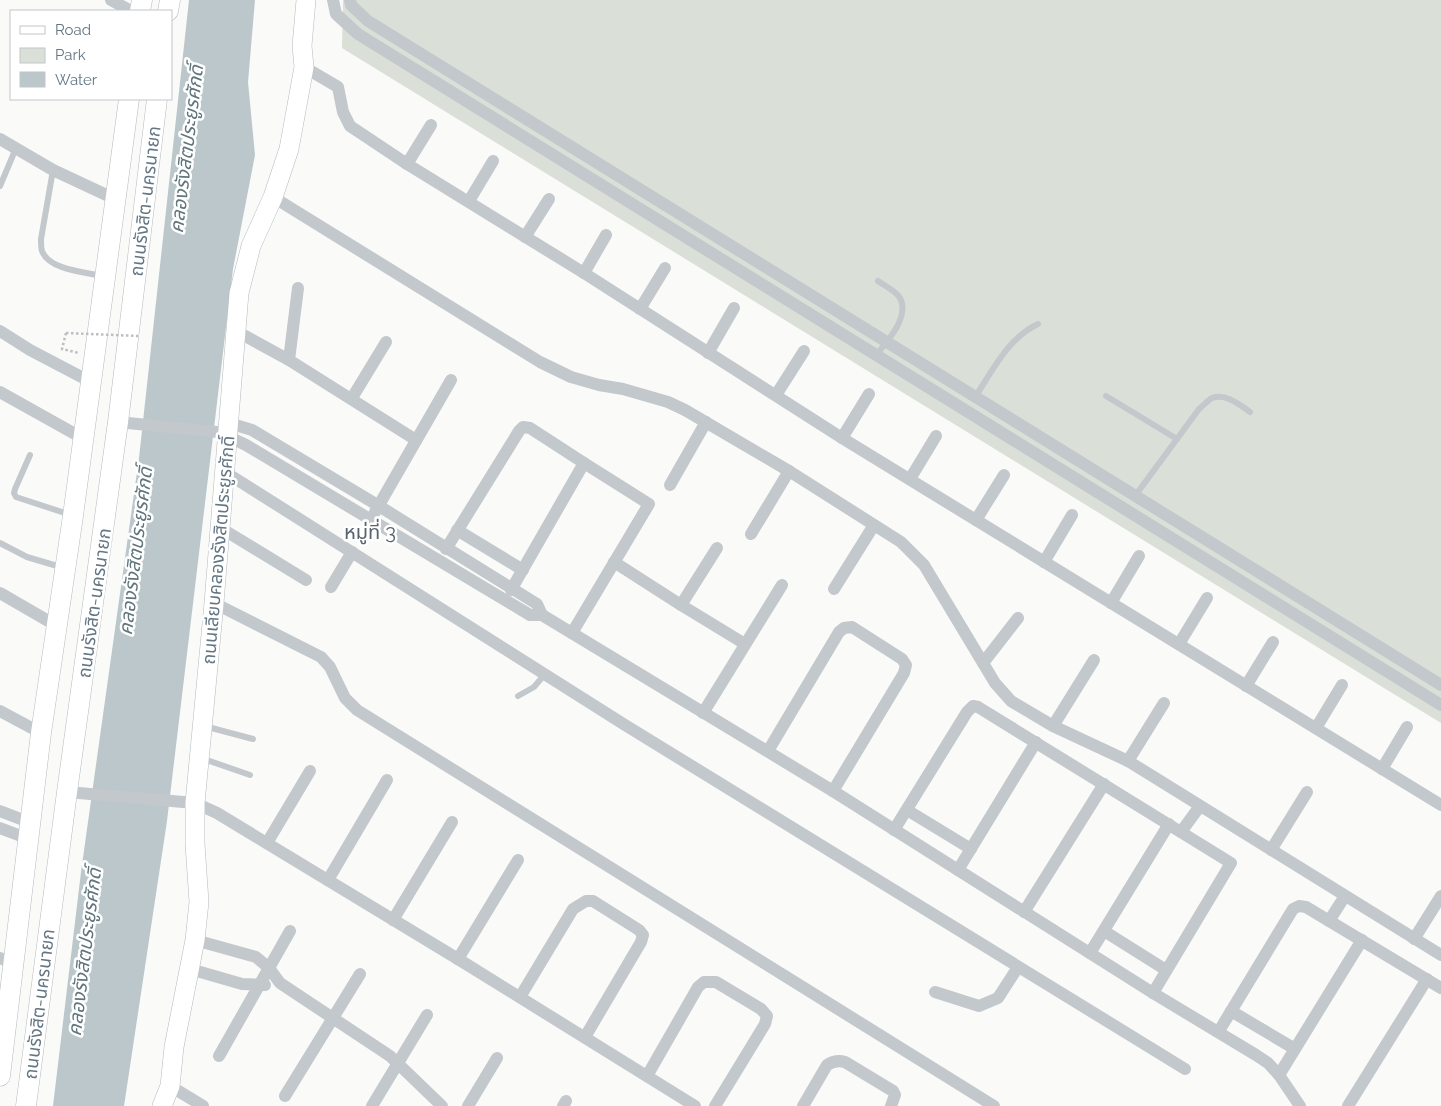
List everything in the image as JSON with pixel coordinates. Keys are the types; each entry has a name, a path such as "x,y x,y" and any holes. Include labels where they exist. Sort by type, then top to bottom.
{"main road":[{"name":"ถนนรังสิต-นครนายก","path":"0,1076 7,961 30,831 41,733 84,439 128,100"},
{"name":"ถนนรังสิต-นครนายก","path":"26,1106 73,793 102,543 122,423 157,100"},
{"path":"70,539 102,543"}],"street":[{"path":"111,0 129,10"},
{"name":"ถนนเลียบคลองรังสิตประยูรศักดิ์","path":"162,1106 170,1086 174,1047 195,940 199,902 195,844 187,803 200,758 214,603 224,472 225,431 239,293 251,246 273,197 289,149 304,67 302,46 306,0"},
{"path":"333,0 336,14 358,34 673,231 1441,705"},
{"path":"350,0 351,5 368,21 1441,685"},
{"path":"304,67 338,87 342,112 350,126 408,164 584,273 842,438 1441,805"},
{"path":"476,108 485,93"},
{"path":"408,164 431,125"},
{"path":"0,139 53,170 115,198"},
{"path":"469,201 493,161"},
{"path":"273,197 540,362 570,377 668,402 706,422 902,542 924,565 994,683 1011,701 1053,726 1128,761 1441,955"},
{"path":"525,237 548,198"},
{"path":"673,231 682,217"},
{"path":"584,273 606,235"},
{"path":"640,309 665,268"},
{"path":"289,360 298,288"},
{"path":"708,353 734,308"},
{"path":"0,331 30,350 91,382"},
{"path":"236,331 352,398 416,440"},
{"path":"352,398 386,342"},
{"path":"776,395 804,351"},
{"path":"370,520 451,380"},
{"path":"0,392 84,439"},
{"path":"842,438 869,394"},
{"path":"670,485 706,422"},
{"path":"122,423 225,431 252,430 379,506 511,590 537,604 542,615"},
{"path":"446,549 519,430 524,427 530,428 648,504 572,633"},
{"path":"225,431 530,615 542,615 572,633 833,791 1153,993 1219,1031 1268,1063 1279,1075 1300,1106"},
{"path":"910,479 936,436"},
{"path":"511,590 584,463"},
{"path":"1082,484 1091,469"},
{"path":"224,472 545,674 1018,967 1185,1068"},
{"path":"751,534 789,472"},
{"path":"976,520 1004,475"},
{"path":"1044,562 1072,515"},
{"path":"834,589 874,525"},
{"path":"219,528 306,580"},
{"path":"457,530 523,570"},
{"path":"681,605 717,548"},
{"path":"330,587 352,552"},
{"path":"1111,602 1140,556"},
{"path":"614,562 745,644"},
{"path":"703,713 782,585"},
{"path":"0,593 57,626"},
{"path":"1290,612 1299,597"},
{"path":"1179,644 1207,598"},
{"path":"214,603 321,657 330,667 345,698 357,710 994,1106"},
{"path":"983,663 1018,618"},
{"path":"768,752 838,632 844,628 852,627 902,658 906,665 904,673 833,791"},
{"path":"1246,686 1273,642"},
{"path":"1053,726 1094,660"},
{"path":"1316,728 1342,685"},
{"path":"1128,761 1164,703"},
{"path":"894,830 966,712 973,706 978,707 1036,742 1231,863 1153,993"},
{"path":"0,711 41,733"},
{"path":"1382,769 1407,727"},
{"path":"958,870 1036,742"},
{"path":"267,843 310,771"},
{"path":"328,880 388,780"},
{"path":"1024,912 1104,784"},
{"path":"1271,850 1307,792"},
{"path":"73,793 187,803 217,813 520,997 694,1106"},
{"path":"1180,832 1200,806"},
{"path":"907,810 970,849"},
{"path":"0,811 30,831"},
{"path":"393,920 452,822"},
{"path":"1090,953 1169,824"},
{"path":"0,828 30,831"},
{"path":"458,959 518,860"},
{"path":"1329,921 1345,896"},
{"path":"1414,939 1441,896"},
{"path":"520,997 573,909 586,901 593,901 639,930 642,935 641,942 585,1037"},
{"path":"1219,1031 1293,909 1299,906 1306,907 1441,988"},
{"path":"219,1056 290,931"},
{"path":"1104,931 1166,970"},
{"path":"195,940 256,957 269,968 280,983 398,1063 442,1106"},
{"path":"1279,1075 1362,940"},
{"path":"935,992 979,1006 998,998 1018,967"},
{"path":"190,969 242,984 280,983"},
{"path":"285,1096 360,974"},
{"path":"1348,1106 1427,980"},
{"path":"647,1076 698,987 704,982 716,982 761,1009 767,1016 765,1024 715,1106"},
{"path":"1231,1011 1295,1049"},
{"path":"372,1106 427,1015"},
{"path":"468,1106 497,1058"},
{"path":"803,1106 827,1065 839,1060 892,1090 895,1095 891,1106"},
{"path":"170,1086 203,1106"}],"lane":[{"path":"0,186 1,179 16,148"},
{"path":"53,170 41,240 41,251 46,259 57,266 104,276"},
{"path":"876,356 902,318 900,298 878,281"},
{"path":"975,397 1006,350 1026,330 1038,324"},
{"path":"1106,396 1176,439"},
{"path":"1135,496 1199,409 1212,398 1223,397 1236,402 1250,412"},
{"path":"30,455 15,489 16,497 73,516"},
{"path":"0,543 26,557 65,568"},
{"path":"518,696 534,687 545,674"},
{"path":"203,725 253,739"},
{"path":"200,758 250,775"}],"path":[{"path":"95,357 62,348 66,333 138,336"}],"green space":[{"path":"343,0 1441,0 1441,723 342,48"}],"water":[{"name":"คลองรังสิตประยูรศักดิ์","path":"189,0 255,0 248,82 255,155 233,269 167,821 124,1106 53,1106 81,872 139,458"}],"district":[{"name":"หมู่ที่ 3","path":"370,532"}]}
